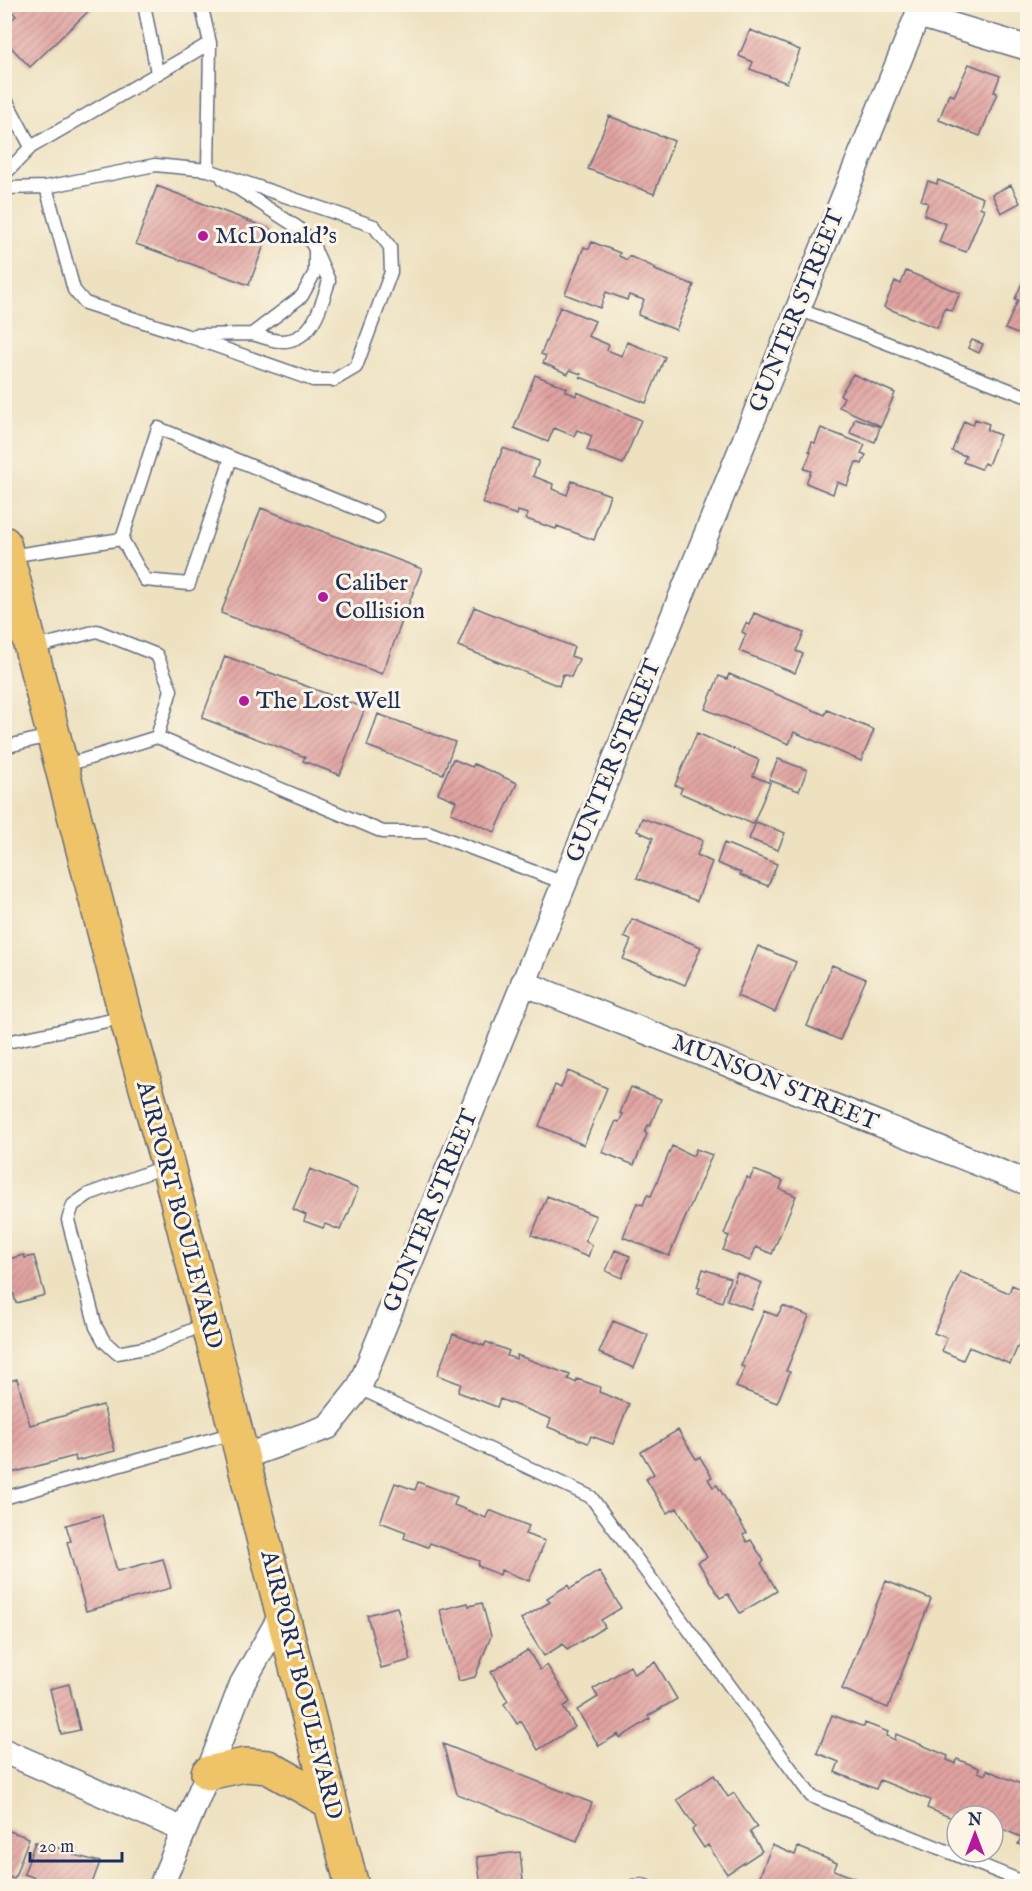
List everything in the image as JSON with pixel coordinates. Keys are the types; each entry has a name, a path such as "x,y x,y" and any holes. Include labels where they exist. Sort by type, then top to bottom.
{"main road":[{"name":"AIRPORT BOULEVARD","path":"6,550 126,1017 168,1166 352,1887"},
{"path":"208,1773 246,1765 268,1767 330,1802"}],"street":[{"path":"920,10 1028,48"},
{"name":"GUNTER STREET","path":"240,1445 328,1427 359,1388 920,10"},
{"name":"MUNSON STREET","path":"523,983 1028,1183"},
{"path":"161,1887 242,1684 282,1614"},
{"path":"4,1751 184,1830"}],"lane":[{"path":"144,4 158,73"},
{"path":"201,4 210,42 208,170"},
{"path":"4,175 31,147 210,42"},
{"path":"4,96 31,147"},
{"path":"4,188 46,187 155,165 208,170 374,226 390,247 391,272 356,368 334,380 313,380 85,303 74,290 46,187"},
{"path":"185,335 252,334 280,341 300,337 317,319 329,281 315,249 297,227 208,170"},
{"path":"252,334 302,296 315,272 315,249"},
{"path":"798,309 1028,398"},
{"path":"231,458 189,584 145,580 122,538 158,428 377,517"},
{"path":"6,550 122,538"},
{"path":"32,649 97,631 158,655 171,690 157,737"},
{"path":"4,747 54,734"},
{"path":"63,766 157,737 383,832 428,832 564,883"},
{"path":"5,1040 126,1017"},
{"path":"168,1166 89,1194 73,1205 68,1220 96,1327 104,1341 117,1353 155,1346 208,1323"},
{"path":"359,1388 591,1497 811,1796 1028,1884"},
{"path":"4,1498 240,1445"},
{"path":"633,1887 641,1885 646,1887"}],"building":[{"path":"5,4 96,4 30,67 4,40 4,26 16,16"},
{"path":"750,30 800,50 787,83 750,69 753,62 739,56"},
{"path":"969,64 1000,76 994,92 997,93 980,136 939,120 949,94 954,96"},
{"path":"609,116 674,141 654,194 588,169"},
{"path":"938,180 983,198 980,207 984,209 966,252 939,242 946,224 924,215 928,203 921,200 928,181 937,184"},
{"path":"1011,185 1020,203 1001,213 992,194"},
{"name":"McDonald's","path":"157,186 270,229 249,285 136,244"},
{"path":"592,242 620,253 619,256 627,260 629,256 656,268 655,270 694,285 676,330 638,315 644,300 629,295 627,300 606,292 600,308 565,294 584,247 589,249"},
{"path":"906,271 960,293 952,311 945,308 937,328 884,307 895,281 901,284"},
{"path":"1025,276 1028,277 1028,338 1005,329 1018,300 1015,299"},
{"path":"560,307 595,321 588,336 609,345 607,350 622,356 627,342 665,357 646,403 580,377 581,374 570,370 568,374 543,363 546,356 541,354"},
{"path":"972,340 983,344 979,353 968,348"},
{"path":"853,374 895,393 881,426 839,407 844,397 840,395"},
{"path":"535,375 567,388 565,391 576,396 577,392 641,420 623,464 587,450 592,436 577,430 574,436 554,428 548,442 514,428"},
{"path":"855,418 880,427 875,442 850,433"},
{"path":"975,419 989,424 987,430 1000,435 988,465 984,463 981,469 963,462 966,456 952,451 964,421 973,425"},
{"path":"821,428 865,445 861,453 866,455 862,464 856,462 847,486 837,482 833,494 806,483 811,471 804,469 811,452 809,451 812,442 815,443"},
{"path":"503,448 539,461 533,476 553,484 552,489 567,495 572,481 610,495 594,540 557,526 556,529 526,519 528,514 518,511 517,515 482,503"},
{"path":"261,508 422,569 382,674 221,613"},
{"path":"474,607 574,647 571,656 579,659 571,677 563,674 559,686 458,646"},
{"path":"754,613 804,633 796,651 803,654 795,673 739,651 746,634 742,632 746,623 749,625"},
{"path":"225,656 365,708 340,775 303,761 305,757 202,718"},
{"path":"729,674 825,715 827,710 874,730 861,761 794,732 789,744 705,709 719,676 727,679"},
{"path":"378,714 455,742 443,774 367,746"},
{"path":"697,733 759,760 753,776 770,783 753,824 680,793 682,788 675,785"},
{"path":"453,759 472,767 474,764 517,783 495,832 451,813 456,801 438,793"},
{"path":"778,759 807,770 799,791 769,780"},
{"path":"642,818 703,840 697,855 712,862 697,901 637,878 653,838 637,831"},
{"path":"756,822 785,833 778,850 749,839"},
{"path":"724,843 777,864 768,886 717,863"},
{"path":"632,919 701,947 685,985 623,959 631,940 624,937"},
{"path":"758,946 796,962 775,1012 737,996"},
{"path":"832,965 866,979 840,1040 807,1026"},
{"path":"568,1071 607,1088 584,1145 539,1126 555,1085 561,1088"},
{"path":"631,1087 661,1099 650,1126 648,1125 645,1133 647,1134 634,1165 602,1152 616,1121 619,1122 623,1114 620,1113"},
{"path":"672,1146 693,1156 696,1149 712,1155 669,1256 623,1237 637,1203 643,1205 647,1195 651,1196"},
{"path":"310,1169 358,1189 340,1230 325,1224 323,1228 304,1221 306,1215 293,1209"},
{"path":"754,1170 783,1181 780,1189 796,1196 772,1254 756,1247 750,1261 723,1250 729,1236 724,1234 747,1177 750,1179"},
{"path":"547,1196 596,1216 585,1241 592,1245 588,1257 532,1235"},
{"path":"615,1250 630,1256 622,1278 606,1271"},
{"path":"24,1255 25,1258 34,1256 45,1295 16,1303 10,1281 4,1283 4,1260"},
{"path":"703,1269 730,1278 722,1302 698,1293 700,1288 697,1287"},
{"path":"960,1272 1009,1293 1012,1285 1028,1292 1028,1323 1010,1364 969,1347 963,1360 942,1351 947,1338 934,1333"},
{"path":"737,1273 762,1283 751,1309 727,1300"},
{"path":"783,1306 809,1316 786,1371 790,1372 777,1403 736,1387 745,1367 741,1366 764,1311 777,1316"},
{"path":"613,1321 648,1335 634,1368 599,1353"},
{"path":"453,1334 484,1346 486,1342 509,1351 507,1356 516,1359 517,1355 570,1375 568,1379 576,1383 577,1379 600,1387 599,1392 629,1404 613,1444 591,1436 588,1443 548,1427 551,1419 500,1399 497,1407 458,1392 461,1384 437,1375"},
{"path":"17,1379 30,1425 103,1405 115,1451 76,1461 75,1456 4,1475 4,1382"},
{"path":"678,1430 696,1459 700,1457 712,1477 708,1479 713,1487 717,1485 747,1533 743,1535 747,1542 751,1540 764,1561 761,1563 777,1591 740,1613 728,1594 720,1598 698,1562 707,1557 677,1508 667,1513 646,1479 654,1474 641,1452"},
{"path":"418,1482 457,1497 454,1505 486,1518 489,1510 529,1526 525,1534 545,1541 529,1581 501,1570 500,1575 478,1566 479,1561 430,1543 428,1547 404,1538 406,1532 380,1522 395,1483 415,1490"},
{"path":"102,1515 117,1571 163,1559 171,1588 86,1611 67,1542 71,1541 66,1525"},
{"path":"599,1571 621,1608 601,1620 605,1627 567,1650 563,1644 544,1656 521,1619 550,1602 547,1598 568,1585 570,1589"},
{"path":"886,1581 931,1599 888,1708 842,1689"},
{"path":"468,1603 469,1606 482,1603 491,1636 475,1677 459,1681 440,1610"},
{"path":"397,1607 411,1660 381,1668 367,1615"},
{"path":"528,1650 540,1670 547,1665 570,1702 563,1707 575,1727 538,1750 521,1721 517,1724 504,1704 508,1701 491,1672"},
{"path":"655,1662 677,1699 648,1716 650,1719 620,1738 618,1734 599,1746 577,1710 598,1697 593,1689 630,1666 634,1674"},
{"path":"69,1684 80,1730 61,1734 50,1689"},
{"path":"832,1715 864,1727 865,1723 888,1732 886,1736 895,1740 896,1734 948,1756 947,1760 955,1763 957,1759 979,1768 978,1772 985,1775 987,1770 1028,1787 1028,1848 1018,1844 1021,1837 1005,1830 1005,1804 945,1804 945,1815 927,1808 930,1800 880,1780 876,1789 835,1772 839,1762 817,1753"},
{"path":"443,1744 592,1803 577,1841 457,1794"},
{"path":"714,1775 728,1797 734,1793 757,1827 750,1832 762,1851 727,1874 708,1845 704,1848 692,1830 695,1827 677,1800"},
{"path":"4,1829 29,1838 14,1879 4,1875"},
{"path":"35,1842 62,1849 64,1843 76,1848 74,1855 100,1862 91,1886 58,1886 24,1874"},
{"path":"772,1845 795,1855 798,1847 837,1863 834,1870 875,1886 756,1886"},
{"path":"520,1852 523,1881 481,1886 477,1857"}],"place":[{"name":"McDonald's","path":"203,236"},
{"name":"Caliber Collision","path":"323,597"},
{"name":"The Lost Well","path":"244,701"}]}
